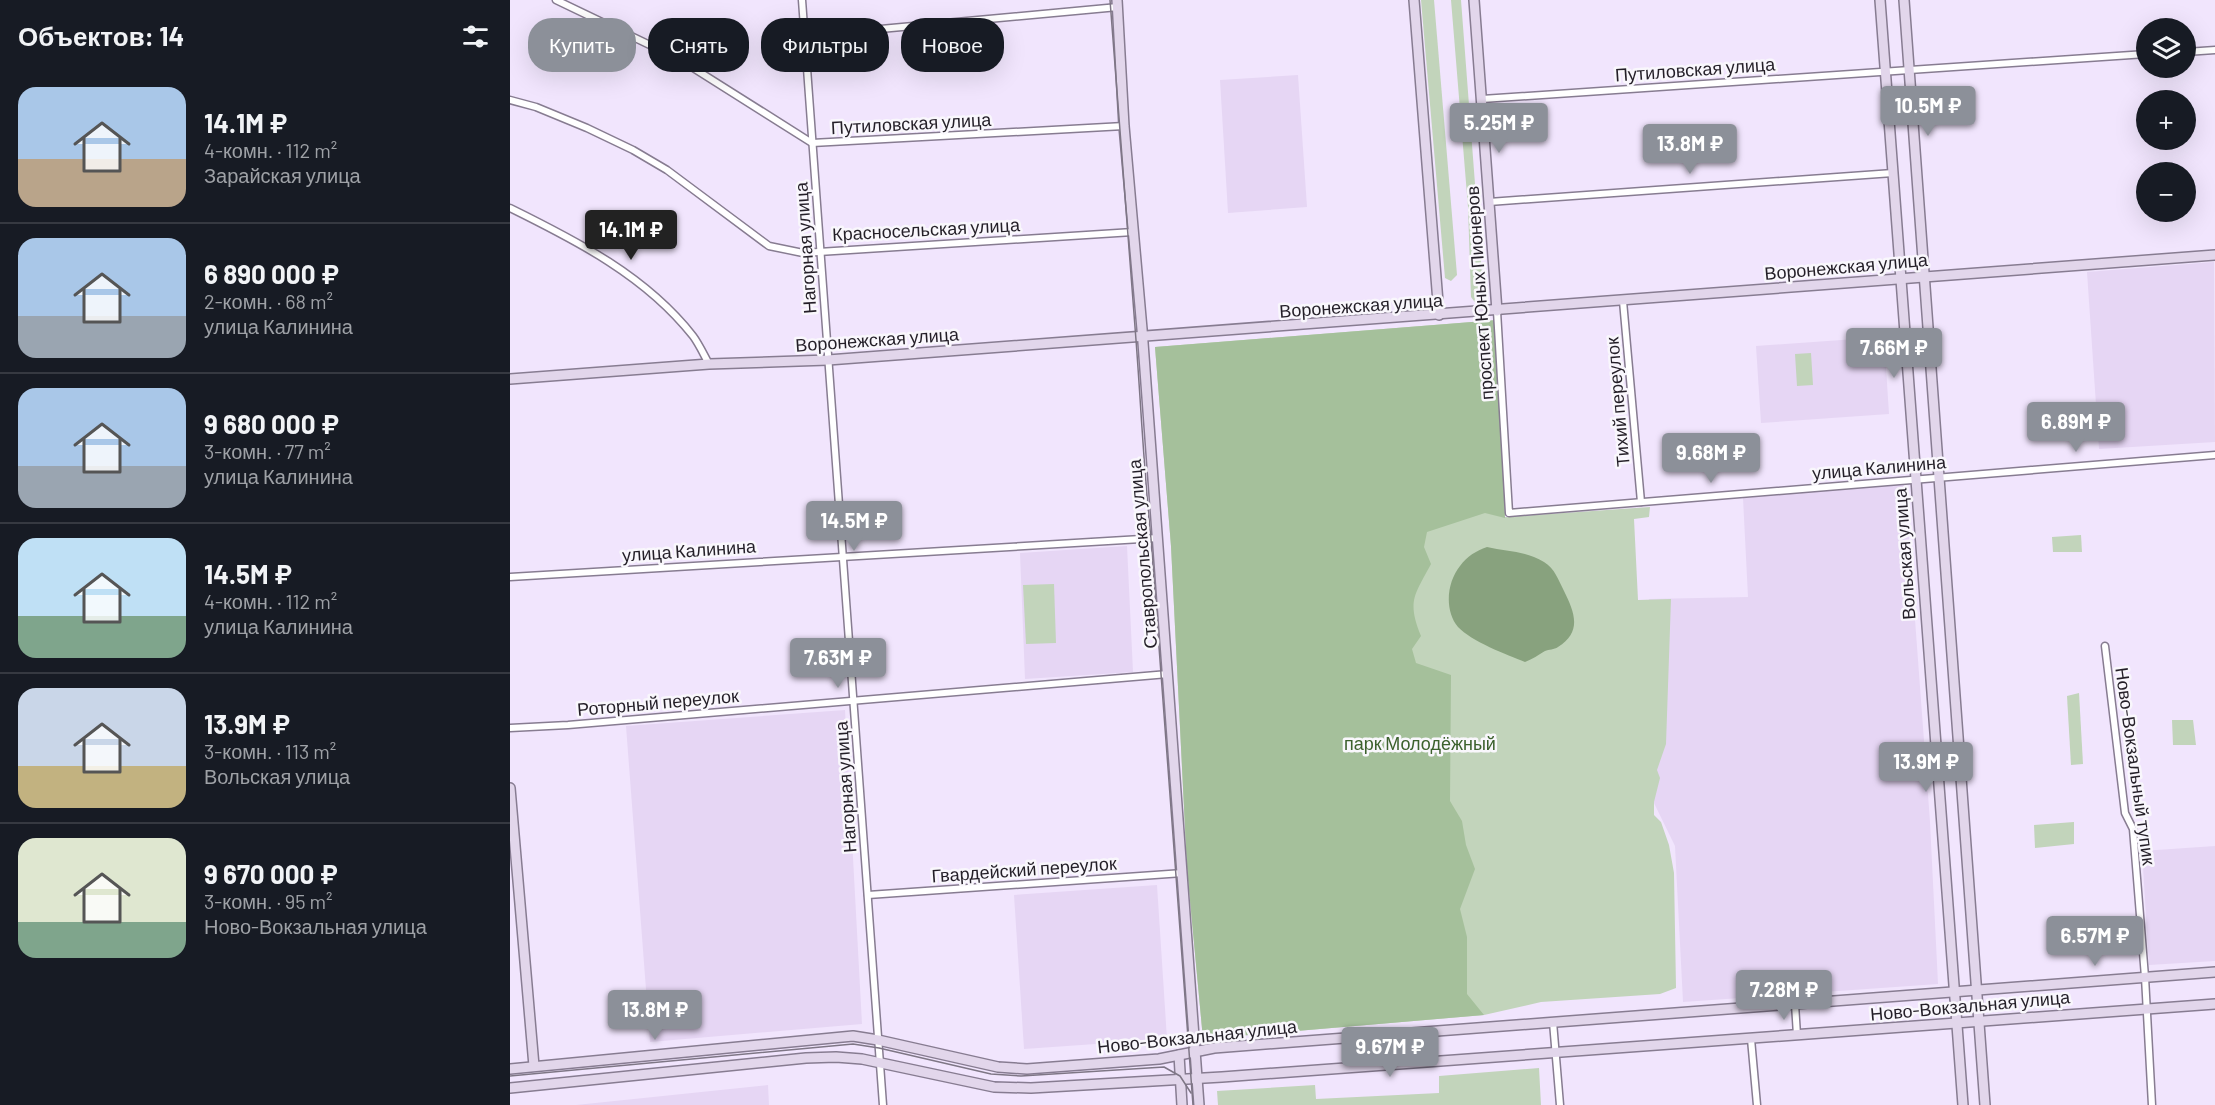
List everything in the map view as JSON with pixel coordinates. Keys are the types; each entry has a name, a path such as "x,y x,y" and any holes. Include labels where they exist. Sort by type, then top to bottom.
{"main road":[{"path":"1414,0 1438,315"},
{"name":"проспект Юных Пионеров","path":"1474,0 1497,311"},
{"name":"Вольская улица","path":"1880,0 1963,1105"},
{"path":"1904,0 1985,1105"},
{"name":"Ставропольская улица","path":"1117,3 1124,126 1158,538 1199,1105"},
{"name":"Воронежская улица","path":"510,379 709,364 828,360 2215,255"},
{"path":"510,788 534,1066"},
{"name":"Ново-Вокзальная улица","path":"510,1069 853,1036 998,1067 1027,1069 1159,1059 1225,1047 2215,972"},
{"name":"Ново-Вокзальная улица","path":"510,1088 806,1058 850,1057 994,1087 1031,1088 1751,1039 2215,1004"},
{"path":"1179,1055 1182,1105"}],"street":[{"name":"Путиловская улица","path":"556,0 679,59 812,143 1124,126"},
{"name":"Нагорная улица","path":"802,0 804,18"},
{"path":"889,27 1117,3"},
{"path":"2196,51 2215,50"},
{"name":"Путиловская улица","path":"1482,99 2136,55"},
{"name":"Нагорная улица","path":"807,72 883,1105"},
{"name":"Красносельская улица","path":"510,100 536,107 633,150 667,170 769,246 803,254 820,251 1133,232"},
{"path":"1489,202 1893,172"},
{"path":"510,208 567,236 622,270 667,309 694,337 709,364"},
{"name":"Тихий переулок","path":"1623,301 1641,502"},
{"name":"проспект Юных Пионеров","path":"1497,311 1509,513"},
{"name":"улица Калинина","path":"1509,513 2215,455"},
{"name":"улица Калинина","path":"510,577 1158,538"},
{"name":"Ново-Вокзальный тупик","path":"2105,646 2125,813 2133,829 2145,977 2152,1105"},
{"name":"Роторный переулок","path":"510,728 1168,674"},
{"name":"Гвардейский переулок","path":"868,895 1183,873"},
{"path":"1795,1004 1797,1035"},
{"path":"1553,1022 1560,1105"},
{"path":"1751,1039 1756,1105"}],"shaded area":[{"path":"1298,75 1307,207 1228,213 1220,80"},
{"path":"2214,262 2215,442 2099,449 2087,272"},
{"path":"1884,337 1889,414 1761,423 1756,346"},
{"path":"1905,484 1930,822 1938,984 1683,1002 1675,846 1654,803 1649,599 1748,597 1743,498"},
{"path":"1127,546 1133,672 1025,679 1020,553"},
{"path":"1487,547 1530,555 1551,568 1560,582 1573,614 1573,628 1566,641 1525,662 1499,652 1458,627 1449,604 1452,580 1466,559"},
{"path":"845,710 862,1024 650,1042 626,726"},
{"path":"2215,846 2215,961 2149,965 2142,851"},
{"path":"1157,885 1167,1039 1024,1049 1014,895"},
{"path":"768,1085 769,1105 576,1105"}],"green space":[{"path":"1421,0 1434,0 1457,275 1451,281 1445,278"},
{"path":"1451,0 1461,0 1484,302 1477,305 1471,297 1468,207"},
{"name":"парк Молодёжный","path":"1497,320 1505,517 1650,507 1649,517 1634,519 1638,600 1671,599 1666,744 1657,770 1660,778 1654,802 1654,815 1661,822 1669,845 1674,873 1676,988 1660,994 1541,1002 1484,1015 1203,1039 1187,868 1171,546 1155,347"},
{"name":"парк Молодёжный","path":"1497,320 1505,518 1485,513 1427,532 1424,547 1431,564 1414,599 1414,614 1421,636 1412,649 1416,663 1451,675 1450,801 1462,821 1466,845 1475,869 1460,909 1467,937 1467,994 1484,1015 1203,1039 1187,868 1171,546 1155,347"},
{"path":"1811,353 1813,385 1797,386 1795,354"},
{"path":"2081,535 2082,552 2053,552 2052,537"},
{"path":"1054,584 1056,643 1026,644 1023,585"},
{"path":"2079,693 2083,764 2071,765 2067,696"},
{"path":"2172,720 2193,720 2196,745 2173,745"},
{"path":"2074,822 2074,844 2035,848 2034,825"},
{"path":"1539,1068 1541,1105 1218,1105 1217,1091 1315,1085 1316,1099 1439,1093 1439,1076"}],"tram line":[{"path":"1110,0 1193,1105"},
{"path":"510,1076 853,1044 991,1074 1021,1076 1164,1067 1180,1076 1191,1093"}]}
